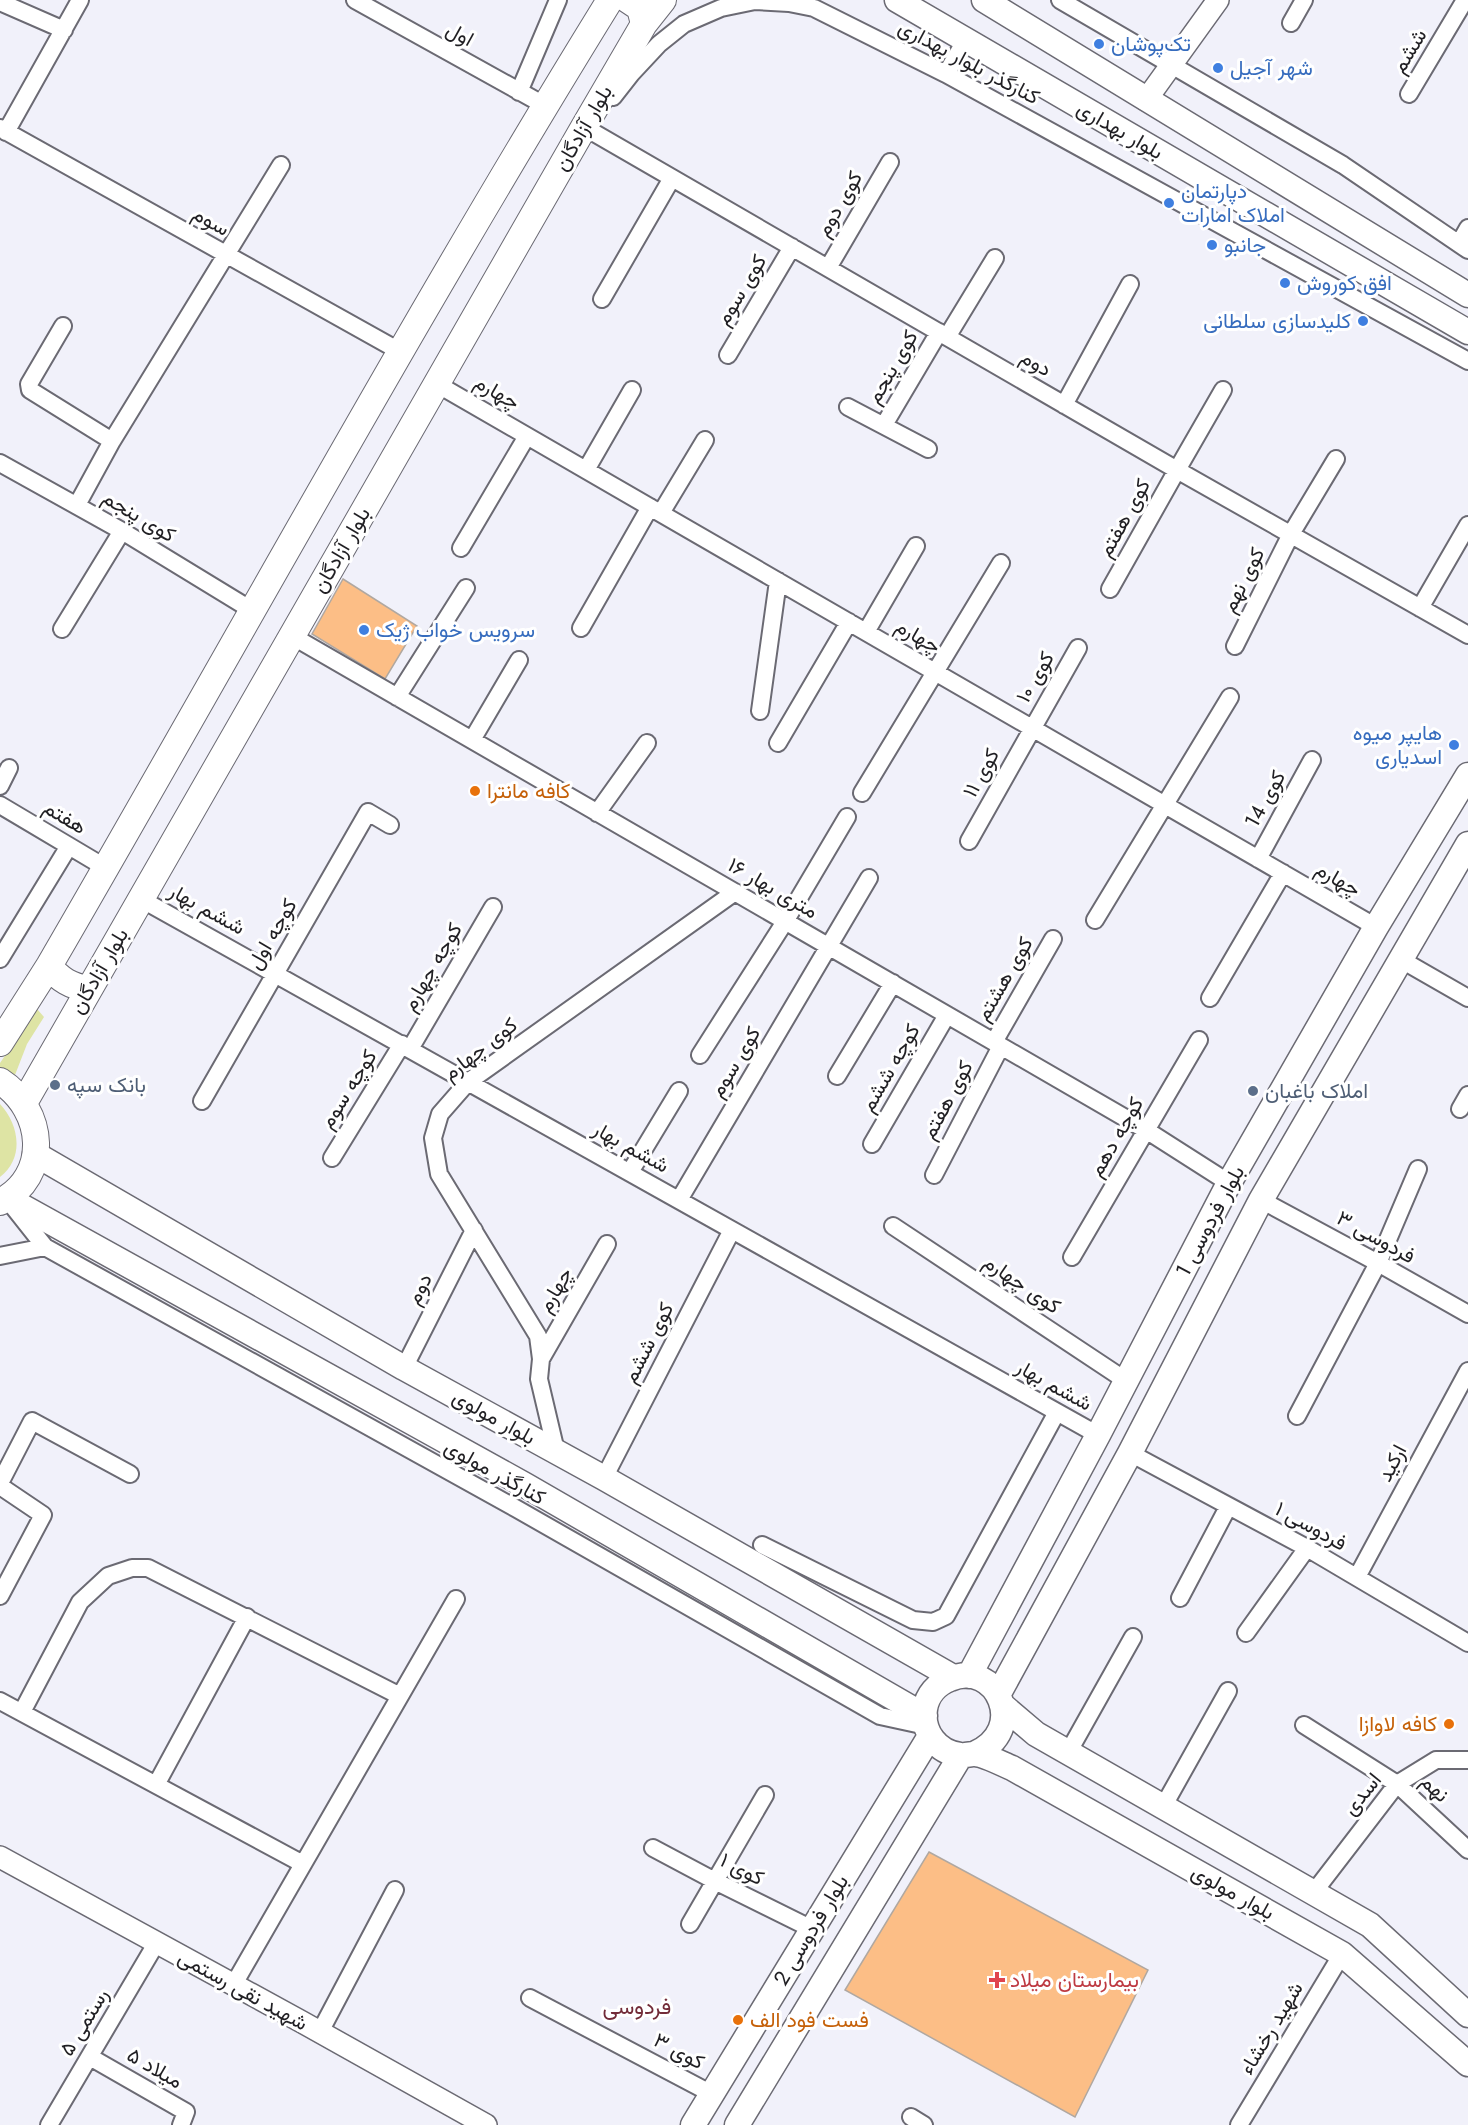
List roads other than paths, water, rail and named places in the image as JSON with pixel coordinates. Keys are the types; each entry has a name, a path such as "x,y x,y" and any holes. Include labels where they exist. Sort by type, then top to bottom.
{"main road":[{"name":"بلوار آزادگان","path":"0,1043 49,966 106,868 544,105 610,0"},
{"path":"628,0 640,8 644,24"},
{"name":"بلوار آزادگان","path":"24,1102 141,898 297,639 587,129 644,24 663,0"},
{"name":"بلوار بهداری","path":"897,0 1468,332"},
{"name":"بلوار بهداری","path":"984,0 1468,295"},
{"name":"بلوار فردوسی 1","path":"961,1677 1098,1435 1229,1183 1376,927 1468,776"},
{"name":"بلوار فردوسی 1","path":"1000,1700 1261,1200 1468,844"},
{"path":"49,966 57,976 72,986 88,989"},
{"path":"0,1081 12,1089 24,1102 33,1118 36,1136 35,1154 30,1171 3,1200 525,1485 927,1726 943,1749 968,1754 984,1750 999,1735 1004,1715 1000,1700 986,1682 961,1677 944,1682 930,1696 927,1726"},
{"name":"بلوار مولوی","path":"35,1154 404,1368 961,1677"},
{"path":"1229,1183 1261,1200"},
{"name":"بلوار مولوی","path":"1000,1700 1036,1734 1370,1925 1468,2015"},
{"name":"بلوار فردوسی 2","path":"693,2125 812,1929 927,1726"},
{"name":"بلوار مولوی","path":"968,1754 1012,1768 1342,1954 1468,2064"},
{"name":"بلوار فردوسی 2","path":"737,2125 968,1754"}],"street":[{"path":"3,130 80,0"},
{"name":"اول","path":"355,0 544,105"},
{"path":"519,92 558,0"},
{"path":"1060,0 1343,165 1463,247 1468,228"},
{"path":"1146,100 1218,0"},
{"path":"1291,23 1304,0"},
{"name":"ششم","path":"1409,94 1465,0"},
{"name":"کنارگذر بلوار بهداری","path":"587,129 631,74 659,44 684,24 721,8 755,1 789,3 814,8 946,74 1468,361"},
{"path":"0,2 64,30"},
{"path":"946,74 966,39"},
{"name":"دوم","path":"587,129 1176,470 1468,635"},
{"name":"سوم","path":"3,130 401,352"},
{"name":"کوی دوم","path":"828,268 890,162"},
{"path":"77,505 112,441 281,165"},
{"path":"602,299 672,178"},
{"name":"کوی سوم","path":"728,356 792,247"},
{"path":"943,335 995,258"},
{"path":"1064,405 1130,284"},
{"path":"63,326 29,384 30,390 112,441"},
{"name":"کوی پنجم","path":"884,425 943,335"},
{"name":"چهارم","path":"441,386 1376,927"},
{"path":"586,470 632,390"},
{"path":"1176,470 1224,390"},
{"path":"849,407 928,449"},
{"path":"461,548 527,436"},
{"path":"581,628 656,510 705,441"},
{"name":"کوی نهم","path":"1235,646 1291,534 1336,459"},
{"name":"کوی پنجم","path":"0,463 122,531 253,611"},
{"name":"کوی هفتم","path":"1110,589 1176,470"},
{"path":"1420,608 1468,525"},
{"path":"62,629 122,531"},
{"path":"866,632 916,546"},
{"path":"862,793 1000,563"},
{"path":"760,711 778,581"},
{"path":"397,697 466,588"},
{"path":"778,743 849,622"},
{"name":"۱۶ متری بهار","path":"297,639 1146,1130 1229,1183"},
{"name":"کوی ۱۰","path":"1032,728 1078,648"},
{"path":"472,740 519,660"},
{"path":"1095,920 1230,697"},
{"name":"کوی ۱۱","path":"969,841 1032,728"},
{"path":"597,813 647,743"},
{"name":"کوی 14","path":"1258,859 1312,760"},
{"path":"0,786 9,768"},
{"name":"هفتم","path":"0,806 106,868"},
{"name":"کوچه اول","path":"202,1101 368,812 390,825"},
{"path":"700,1055 786,920 847,817"},
{"path":"0,959 69,846"},
{"path":"1210,998 1283,873"},
{"name":"کوی سوم","path":"679,1200 869,878"},
{"name":"کوی چهارم","path":"556,1451 539,1379 541,1359 538,1336 439,1174 433,1138 440,1114 468,1082 735,892"},
{"name":"ششم بهار","path":"141,898 1098,1435"},
{"name":"کوچه چهارم","path":"406,1047 493,907"},
{"name":"کوی هشتم","path":"997,1044 1053,939"},
{"path":"1400,959 1468,998"},
{"path":"837,1076 893,983"},
{"name":"کوچه ششم","path":"872,1144 947,1014"},
{"name":"کوچه دهم","path":"1072,1257 1199,1040"},
{"name":"کوی هفتم","path":"934,1175 997,1044"},
{"name":"کوچه سوم","path":"332,1158 406,1047"},
{"path":"630,1172 679,1090"},
{"path":"1297,1416 1378,1263 1418,1169"},
{"name":"کنارگذر مولوی","path":"3,1200 45,1248 527,1515 880,1716 927,1726"},
{"name":"فردوسی ۳","path":"1261,1200 1468,1314"},
{"name":"کوی چهارم","path":"893,1226 1125,1380"},
{"name":"دوم","path":"404,1368 474,1230"},
{"name":"کوی ششم","path":"604,1478 732,1230"},
{"name":"چهارم","path":"541,1359 607,1244"},
{"path":"0,1256 45,1248"},
{"name":"ارکید","path":"1357,1577 1468,1371"},
{"path":"762,1545 913,1620 933,1622 946,1616 1058,1412"},
{"path":"0,1596 43,1515 0,1484 32,1421 130,1474"},
{"name":"فردوسی ۱","path":"1130,1453 1307,1548 1468,1643"},
{"path":"1180,1598 1228,1507"},
{"path":"1246,1634 1307,1548"},
{"path":"22,1712 80,1602 108,1576 132,1568 148,1568 400,1696"},
{"path":"234,1984 456,1599"},
{"path":"156,1785 247,1617"},
{"path":"1069,1751 1133,1637"},
{"path":"1163,1808 1228,1691"},
{"path":"0,1701 303,1864"},
{"name":"نهم","path":"1304,1725 1397,1784 1468,1850"},
{"name":"اسدی","path":"1314,1892 1397,1784 1436,1760 1468,1760"},
{"path":"690,1924 765,1795"},
{"name":"کوی ۱","path":"653,1848 812,1929"},
{"name":"شهید نقی رستمی","path":"0,1857 486,2125"},
{"path":"320,2032 395,1890"},
{"name":"رستمی ۵","path":"49,2125 157,1942"},
{"name":"شهید رخشاء","path":"1239,2125 1342,1954"},
{"name":"کوی ۳","path":"530,1998 712,2094"},
{"name":"میلاد ۵","path":"90,2057 186,2112 181,2125"}],"place":[{"name":"تک‌پوشان","path":"1099,44"},
{"name":"شهر آجیل","path":"1218,68"},
{"name":"دپارتمان املاک امارات","path":"1169,203"},
{"name":"جانبو","path":"1212,245"},
{"name":"افق کوروش","path":"1285,283"},
{"name":"کلیدسازی سلطانی","path":"1363,321"},
{"name":"سرویس خواب ژیک","path":"364,630"},
{"name":"هایپر میوه اسدیاری","path":"1454,745"},
{"name":"کافه مانترا","path":"475,791"},
{"name":"بانک سپه","path":"55,1085"},
{"name":"املاک باغبان","path":"1253,1091"},
{"name":"کافه لاوازا","path":"1449,1724"},
{"name":"بیمارستان میلاد","path":"997,1980"},
{"name":"فست فود الف","path":"738,2020"}],"district":[{"name":"فردوسی","path":"637,2006"}]}
